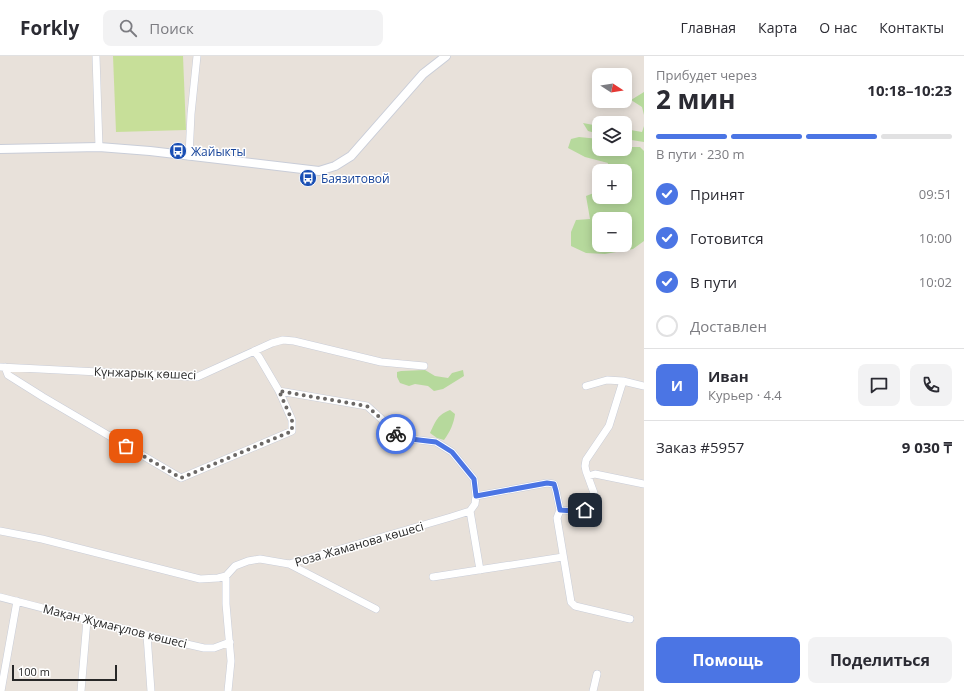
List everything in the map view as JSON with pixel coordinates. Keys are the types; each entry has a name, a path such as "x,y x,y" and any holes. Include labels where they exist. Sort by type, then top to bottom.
{"street":[{"path":"96,56 99,147"},
{"path":"190,156 191,114 197,56"},
{"path":"0,149 99,147 319,171 335,166 351,156 423,74 446,56"},
{"name":"Күнжарық көшесі","path":"2,367 197,377 272,343 283,340 294,341 381,362 424,366"},
{"path":"2,367 8,375 43,397 181,478 292,431 292,420 279,391 254,351"},
{"path":"586,386 607,380 623,381 644,386"},
{"path":"560,510 585,510 591,507 594,500 594,493 585,466 586,460 609,426 623,381"},
{"path":"279,391 367,406 402,438 436,442 452,452 474,479 476,496 475,504 470,511 480,570"},
{"path":"588,476 594,474 644,484"},
{"path":"476,496 547,483 554,484 560,510 557,518 571,602 575,606 630,619"},
{"name":"Роза Жаманова көшесі","path":"226,576 235,566 248,561 260,559 289,564 470,511"},
{"path":"0,531 42,539 200,579 226,576 226,604 231,661 228,691"},
{"path":"433,578 563,557"},
{"path":"289,564 376,609"},
{"name":"Мақан Жұмағұлов көшесі","path":"0,597 147,635 204,648 214,648 230,642"},
{"path":"1,691 17,601"},
{"path":"81,691 87,620"},
{"path":"147,635 151,691"},
{"path":"593,691 597,674"}],"green space":[{"path":"113,56 183,56 186,130 116,132"},
{"path":"644,92 644,115 642,107 632,99"},
{"path":"583,123 592,125 592,132 588,131"},
{"path":"644,126 644,142 632,140 632,130 642,132"},
{"path":"579,137 592,138 592,156 632,156 632,147 640,147 644,151 644,241 633,249 632,212 592,212 592,252 616,252 605,254 586,253 571,246 571,232 576,220 590,219 586,196 592,194 592,204 632,204 632,164 608,164 585,157 568,148 571,139"},
{"path":"425,370 435,376 448,378 452,373 463,370 464,376 443,389 434,391 428,386 415,384 409,386 400,383 397,377 397,372 401,371"},
{"path":"450,410 455,414 454,421 448,434 444,440 437,438 430,433 440,416"}],"way so far":[{"path":"126,446 181,478 292,431 292,420 279,391 367,406 396,434"}],"place":[{"name":"Жайыкты","path":"178,151"},
{"name":"Баязитовой","path":"308,178"}],"route":[{"path":"396,434 402,438 436,442 452,452 474,479 476,496 547,483 554,484 560,510 585,510"}]}
